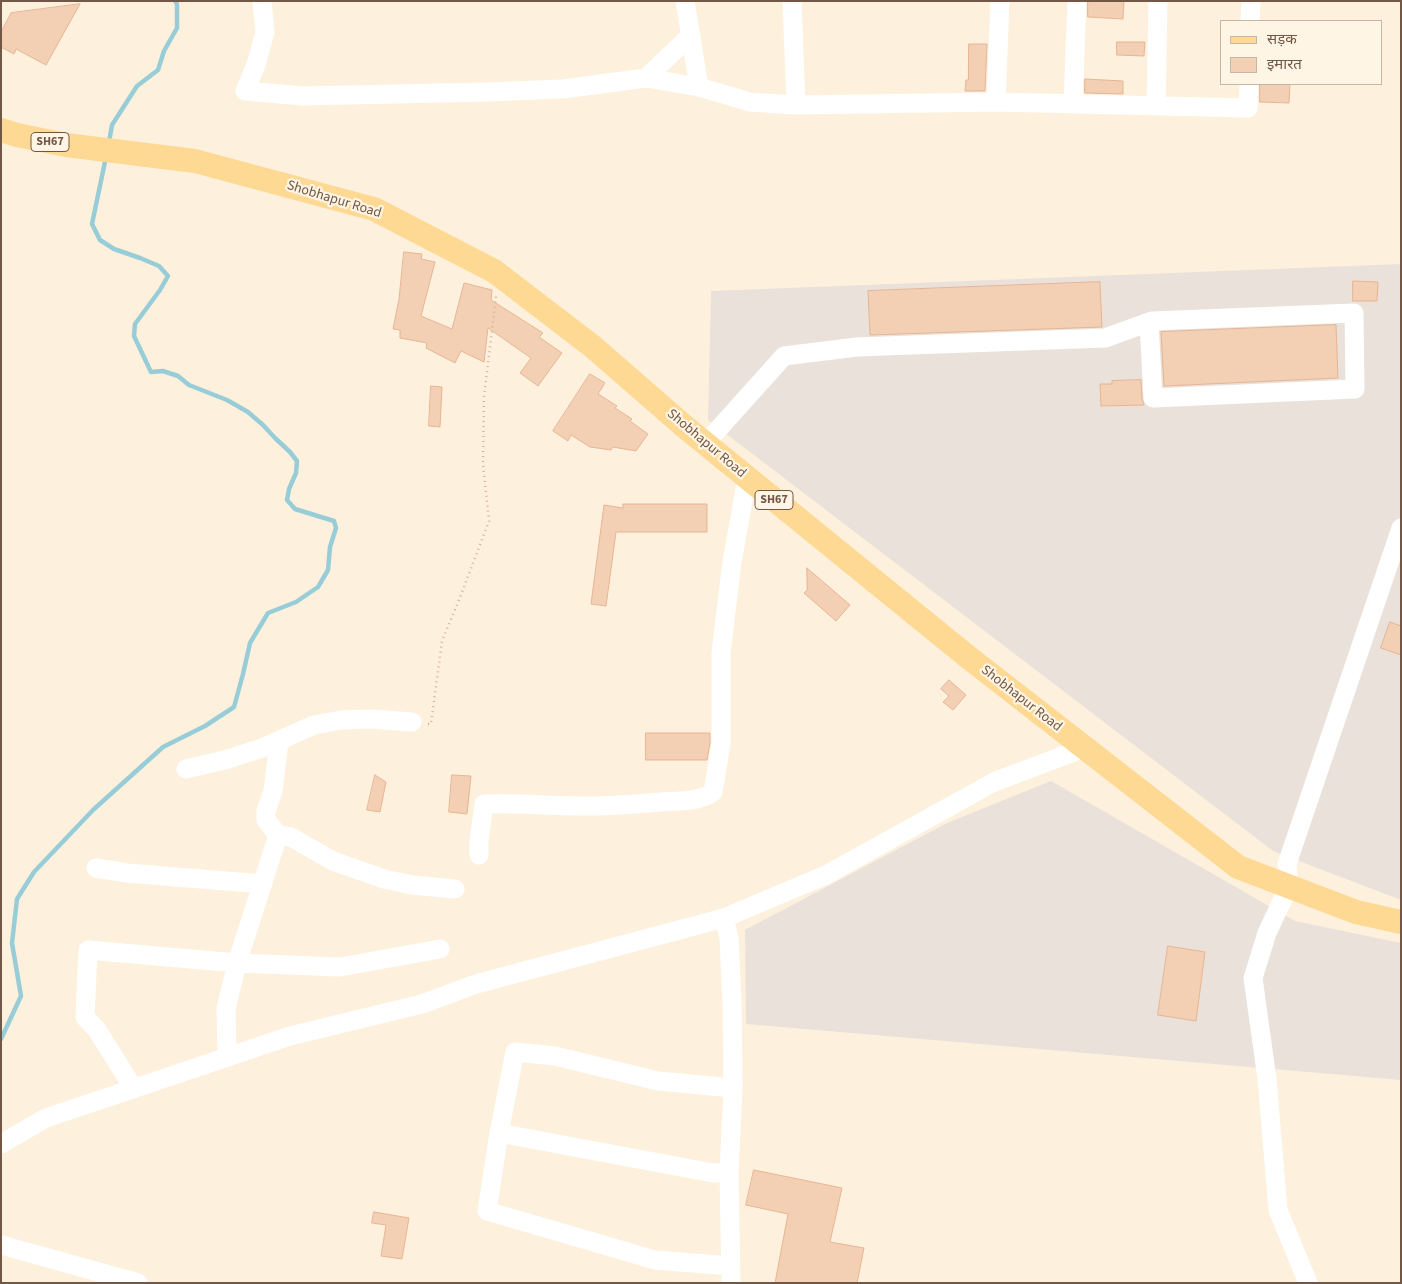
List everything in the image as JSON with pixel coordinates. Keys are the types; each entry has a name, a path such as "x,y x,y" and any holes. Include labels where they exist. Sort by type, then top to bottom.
{"main road":[{"name":"Shobhapur Road","path":"1,130 66,145 195,161 374,209 494,271 592,346 705,444 968,657 1238,867 1356,912 1401,922"}],"street":[{"path":"262,1 265,32 256,65 245,90 304,96 486,92 563,88 646,78 699,87 750,102 796,105 996,102 1248,108 1249,85"},
{"path":"686,1 699,87"},
{"path":"792,1 796,105"},
{"path":"996,102 1000,1"},
{"path":"1073,104 1077,1"},
{"path":"1156,106 1158,1"},
{"path":"1250,1 1250,20"},
{"path":"646,78 691,34"},
{"path":"705,444 784,356 857,347 1105,338 1149,322 1152,321 1354,313 1355,389 1153,398 1149,322"},
{"path":"479,855 478,841 484,804 516,803 590,806 639,804 707,797 713,792 721,744 721,653 732,562 747,478"},
{"path":"1308,1283 1278,1210 1267,1079 1253,978 1267,933 1289,886 1287,864 1401,528"},
{"path":"186,769 228,759 262,748 314,724 371,718 412,722"},
{"path":"279,741 273,791 266,811 266,820 278,835 291,837 333,861 384,879 412,886 455,889"},
{"path":"1,1144 46,1118 290,1036 422,1004 476,984 724,918 826,875 994,782 1084,748"},
{"path":"228,1056 226,1009 237,963 278,835"},
{"path":"96,868 127,873 263,884"},
{"path":"724,918 729,938 732,1003 733,1088 728,1172 731,1274 655,1260 488,1211 499,1132 515,1052 555,1056 658,1081 733,1088"},
{"path":"134,1089 97,1030 85,1017 88,950 237,963 340,967 440,949"},
{"path":"499,1132 713,1173 728,1172"},
{"path":"1,1245 138,1283"}],"path":[{"path":"412,722 431,724 442,641 488,521 483,464 484,398 498,274"}],"shaded area":[{"path":"1401,264 1401,900 1273,851 708,420 711,291"},
{"path":"1051,781 1295,921 1401,943 1401,1080 746,1024 745,930 947,823"}],"building":[{"path":"1088,1 1124,1 1123,19 1088,17"},
{"path":"80,4 46,65 16,49 14,54 1,47 1,32 11,13"},
{"path":"1117,42 1145,42 1144,56 1117,55"},
{"path":"969,44 987,44 985,91 965,91 966,80 968,80"},
{"path":"1085,79 1123,81 1123,94 1085,93"},
{"path":"1260,85 1290,85 1289,103 1260,102"},
{"path":"404,252 422,254 421,259 435,262 421,316 452,329 464,283 492,290 491,300 543,333 539,337 562,353 538,386 520,373 531,358 488,328 484,362 461,351 455,363 426,348 427,343 400,338 400,330 393,329 399,299"},
{"path":"1353,281 1378,282 1377,301 1353,301"},
{"path":"1100,282 1102,327 870,335 868,291"},
{"path":"1336,325 1338,378 1164,386 1161,332"},
{"path":"590,374 605,383 598,394 617,406 615,408 632,419 630,421 648,434 636,451 613,447 611,450 590,447 571,435 568,441 553,431"},
{"path":"1141,380 1144,405 1101,406 1100,384 1112,384 1112,381"},
{"path":"431,386 442,387 440,427 429,426"},
{"path":"623,504 707,504 707,532 616,532 606,606 591,604 604,505 623,508"},
{"path":"807,568 850,605 836,621 804,593 807,590"},
{"path":"1390,622 1401,626 1401,655 1381,648"},
{"path":"949,680 966,695 953,710 943,702 949,696 941,689"},
{"path":"646,733 710,733 707,760 646,760"},
{"path":"375,775 386,782 380,812 367,810"},
{"path":"452,775 471,776 467,814 449,812"},
{"path":"1168,946 1205,952 1196,1021 1158,1015"},
{"path":"754,1170 842,1188 830,1242 864,1248 857,1283 775,1283 788,1214 746,1205"},
{"path":"374,1212 409,1218 402,1259 381,1256 386,1225 372,1223"}],"waterway":[{"path":"109,142 112,125 137,86 158,70 164,51 177,28 177,4 175,1"},
{"path":"1,1039 21,996 12,943 17,899 34,872 93,810 163,747 205,726 234,707 250,643 268,613 296,602 318,587 328,570 330,547 336,528 334,521 295,509 287,500 289,489 296,473 297,461 248,412 227,400 189,385 178,376 163,371 151,372 134,336 135,324 168,276 159,266 114,249 100,240 92,224 106,157"}]}
